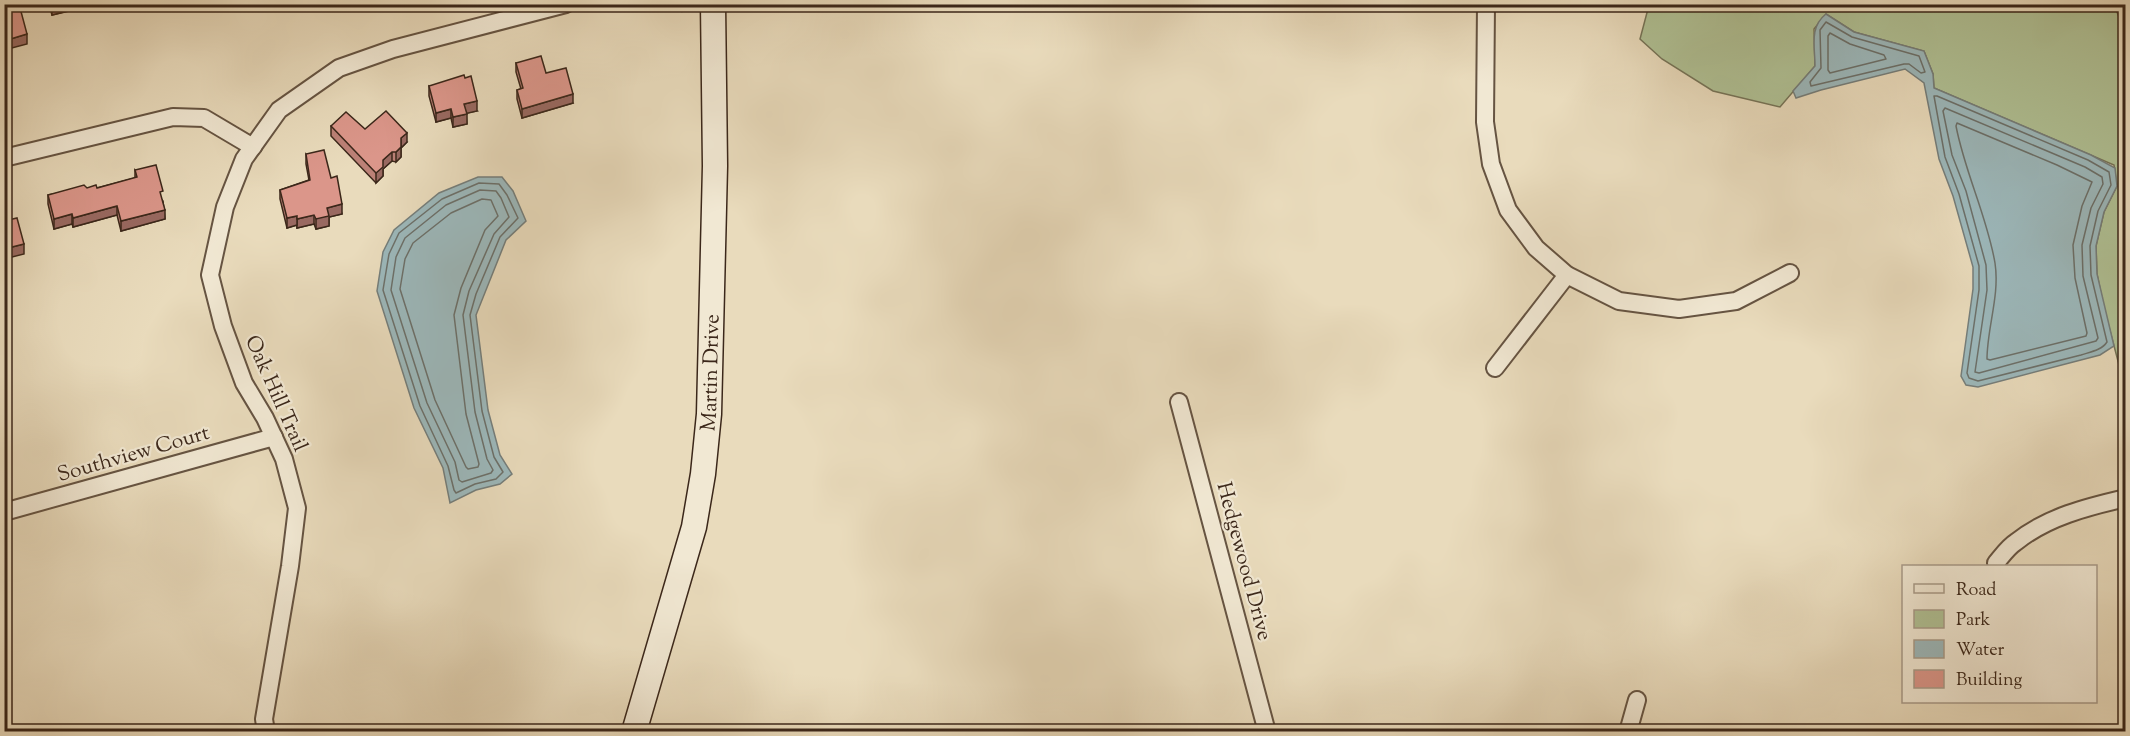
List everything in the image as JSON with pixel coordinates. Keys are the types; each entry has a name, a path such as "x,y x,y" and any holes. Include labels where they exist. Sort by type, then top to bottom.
{"street":[{"name":"Oak Hill Trail","path":"266,732 264,719 290,566 297,508 284,459 266,418 244,383 224,326 210,275 225,207 244,159 279,110 339,68 393,49 566,4"},
{"name":"Martin Drive","path":"634,732 694,527 703,474 709,414 715,166 713,4"},
{"path":"1486,4 1485,122 1491,164 1508,210 1536,248 1566,275 1619,301 1679,309 1736,301 1790,273"},
{"path":"4,158 173,117 204,118 253,147"},
{"path":"1496,368 1566,275"},
{"name":"Hedgewood Drive","path":"1179,402 1267,732"},
{"name":"Southview Court","path":"4,512 274,437"},
{"path":"1996,563 2014,543 2036,528 2067,514 2126,498"},
{"path":"1628,732 1637,700"}],"path":[{"path":"682,4 683,12"}],"green space":[{"path":"1649,5 2114,5 2126,34 2125,380 2123,380 2097,274 2096,246 2104,212 2117,186 2114,165 1934,88 1933,74 1924,51 1854,32 1826,14 1814,29 1815,66 1780,107 1713,91 1662,59 1640,39"}],"water":[{"path":"1826,14 1854,32 1924,51 1933,74 1934,88 2091,155 2115,168 2117,186 2104,212 2096,246 2097,274 2114,346 2100,355 1978,387 1966,385 1961,376 1973,289 1973,267 1953,196 1939,159 1924,83 1905,69 1796,98 1793,91 1815,66 1815,31"},
{"path":"478,177 502,177 513,191 526,221 506,240 476,315 488,410 500,455 512,474 500,484 476,490 450,503 443,468 414,408 377,291 383,252 394,230 439,193"}],"building":[{"path":"19,4 27,34 4,41 4,6"},
{"path":"541,56 546,73 566,68 573,94 522,109 517,90 523,88 516,63"},
{"path":"464,75 465,78 471,76 477,101 464,104 467,114 453,117 451,109 436,113 429,86"},
{"path":"386,111 407,133 401,138 401,147 383,160 383,167 376,173 331,126 346,112 365,129"},
{"path":"324,150 331,178 337,176 342,204 327,208 329,216 316,219 314,215 297,219 297,216 287,218 280,190 310,180 306,154"},
{"path":"156,165 165,210 121,221 117,206 73,218 72,214 54,219 48,195 84,185 87,188 96,185 97,188 137,177 135,170"},
{"path":"17,218 24,244 4,249 4,221"}]}
